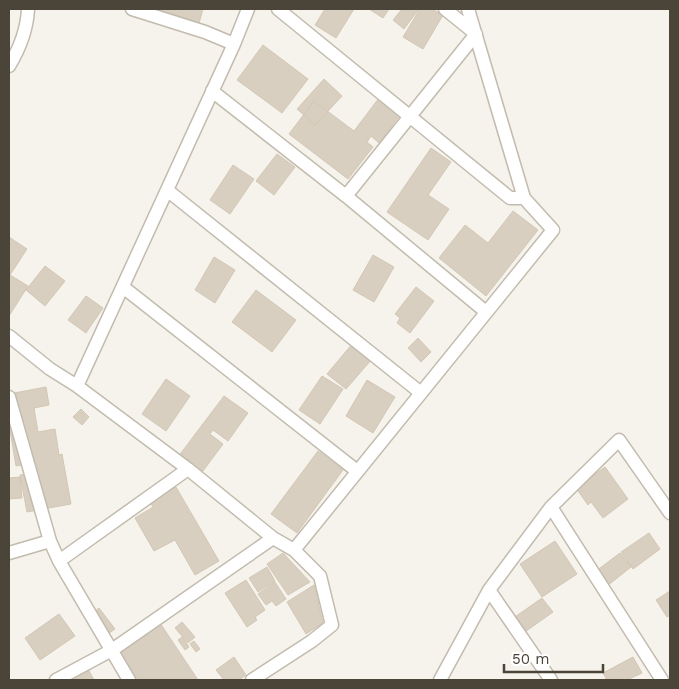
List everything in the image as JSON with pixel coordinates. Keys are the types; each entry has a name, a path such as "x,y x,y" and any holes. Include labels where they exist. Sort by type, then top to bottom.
{"street":[{"path":"9,66 24,33 28,9"},
{"path":"132,9 205,32 234,44"},
{"path":"77,386 234,44 248,9"},
{"path":"278,9 510,198 524,198"},
{"path":"444,9 476,34"},
{"path":"294,550 553,230 524,198 468,9"},
{"path":"346,196 476,34"},
{"path":"212,91 346,196 486,312"},
{"path":"167,190 421,393"},
{"path":"123,287 357,471"},
{"path":"9,336 50,369 77,386 188,469 273,538 294,550 320,576 332,625 312,641 252,680"},
{"path":"9,397 50,541 59,561 129,680"},
{"path":"440,680 489,590 551,506 619,440 670,514"},
{"path":"59,561 188,469"},
{"path":"551,506 662,680"},
{"path":"56,680 112,650 273,538"},
{"path":"9,552 50,541"},
{"path":"489,590 552,680"}],"building":[{"path":"152,9 203,9 196,34"},
{"path":"325,9 354,9 336,38 315,25"},
{"path":"369,9 389,9 383,18"},
{"path":"402,9 408,11 419,9 404,29 393,20"},
{"path":"420,9 432,9 443,15 423,49 403,37"},
{"path":"263,45 308,79 282,113 237,80"},
{"path":"324,79 342,96 315,125 297,109"},
{"path":"379,98 400,115 379,143 371,136 367,142 373,147 348,179 289,134 314,101 354,131"},
{"path":"431,148 451,162 428,195 449,209 428,240 387,212"},
{"path":"277,154 295,167 274,195 256,181"},
{"path":"233,165 254,179 230,214 210,200"},
{"path":"513,211 538,230 486,296 439,258 465,225 488,243"},
{"path":"9,237 27,249 10,275 28,286 9,316"},
{"path":"373,255 394,267 374,302 353,290"},
{"path":"214,257 235,270 215,303 195,290"},
{"path":"45,266 65,281 45,306 26,290"},
{"path":"416,287 434,301 410,333 397,323 400,318 395,314"},
{"path":"256,290 296,320 272,352 232,322"},
{"path":"86,296 103,308 86,333 68,320"},
{"path":"418,338 431,352 421,362 408,348"},
{"path":"353,343 372,359 346,389 327,374"},
{"path":"322,376 343,389 320,424 299,410"},
{"path":"166,379 190,396 166,431 142,414"},
{"path":"367,380 395,397 373,433 346,416"},
{"path":"46,387 49,405 34,408 38,432 55,429 59,455 62,454 71,504 27,512 20,475 28,474 26,464 16,466 9,424 9,394"},
{"path":"224,396 248,413 228,441 213,430 210,434 223,444 200,475 178,457"},
{"path":"81,409 89,417 82,425 73,417"},
{"path":"318,451 343,470 297,533 271,514"},
{"path":"605,467 628,499 603,518 591,502 588,505 576,488"},
{"path":"20,477 22,498 9,499 9,478"},
{"path":"176,487 219,561 195,575 175,540 154,551 135,518 153,507 150,502"},
{"path":"649,533 660,549 633,569 621,552"},
{"path":"555,541 577,574 542,597 520,564"},
{"path":"283,553 310,582 288,595 267,564"},
{"path":"620,553 631,567 607,586 596,571"},
{"path":"267,567 275,581 258,592 249,578"},
{"path":"246,580 265,610 255,617 257,620 247,627 225,593"},
{"path":"275,582 286,599 276,606 272,601 266,605 258,594"},
{"path":"314,585 323,623 306,634 287,602"},
{"path":"670,591 670,615 667,617 656,600"},
{"path":"542,598 553,612 522,634 512,619"},
{"path":"99,608 115,629 101,639 86,618"},
{"path":"59,614 75,636 40,660 25,638"},
{"path":"182,622 195,637 188,643 175,628"},
{"path":"160,623 198,680 136,680 117,651"},
{"path":"182,637 189,647 185,650 178,640"},
{"path":"194,641 200,649 196,652 190,644"},
{"path":"234,657 246,675 239,680 224,680 216,670"},
{"path":"633,657 642,673 627,680 607,680 603,673"},
{"path":"88,669 94,680 71,680"}]}
